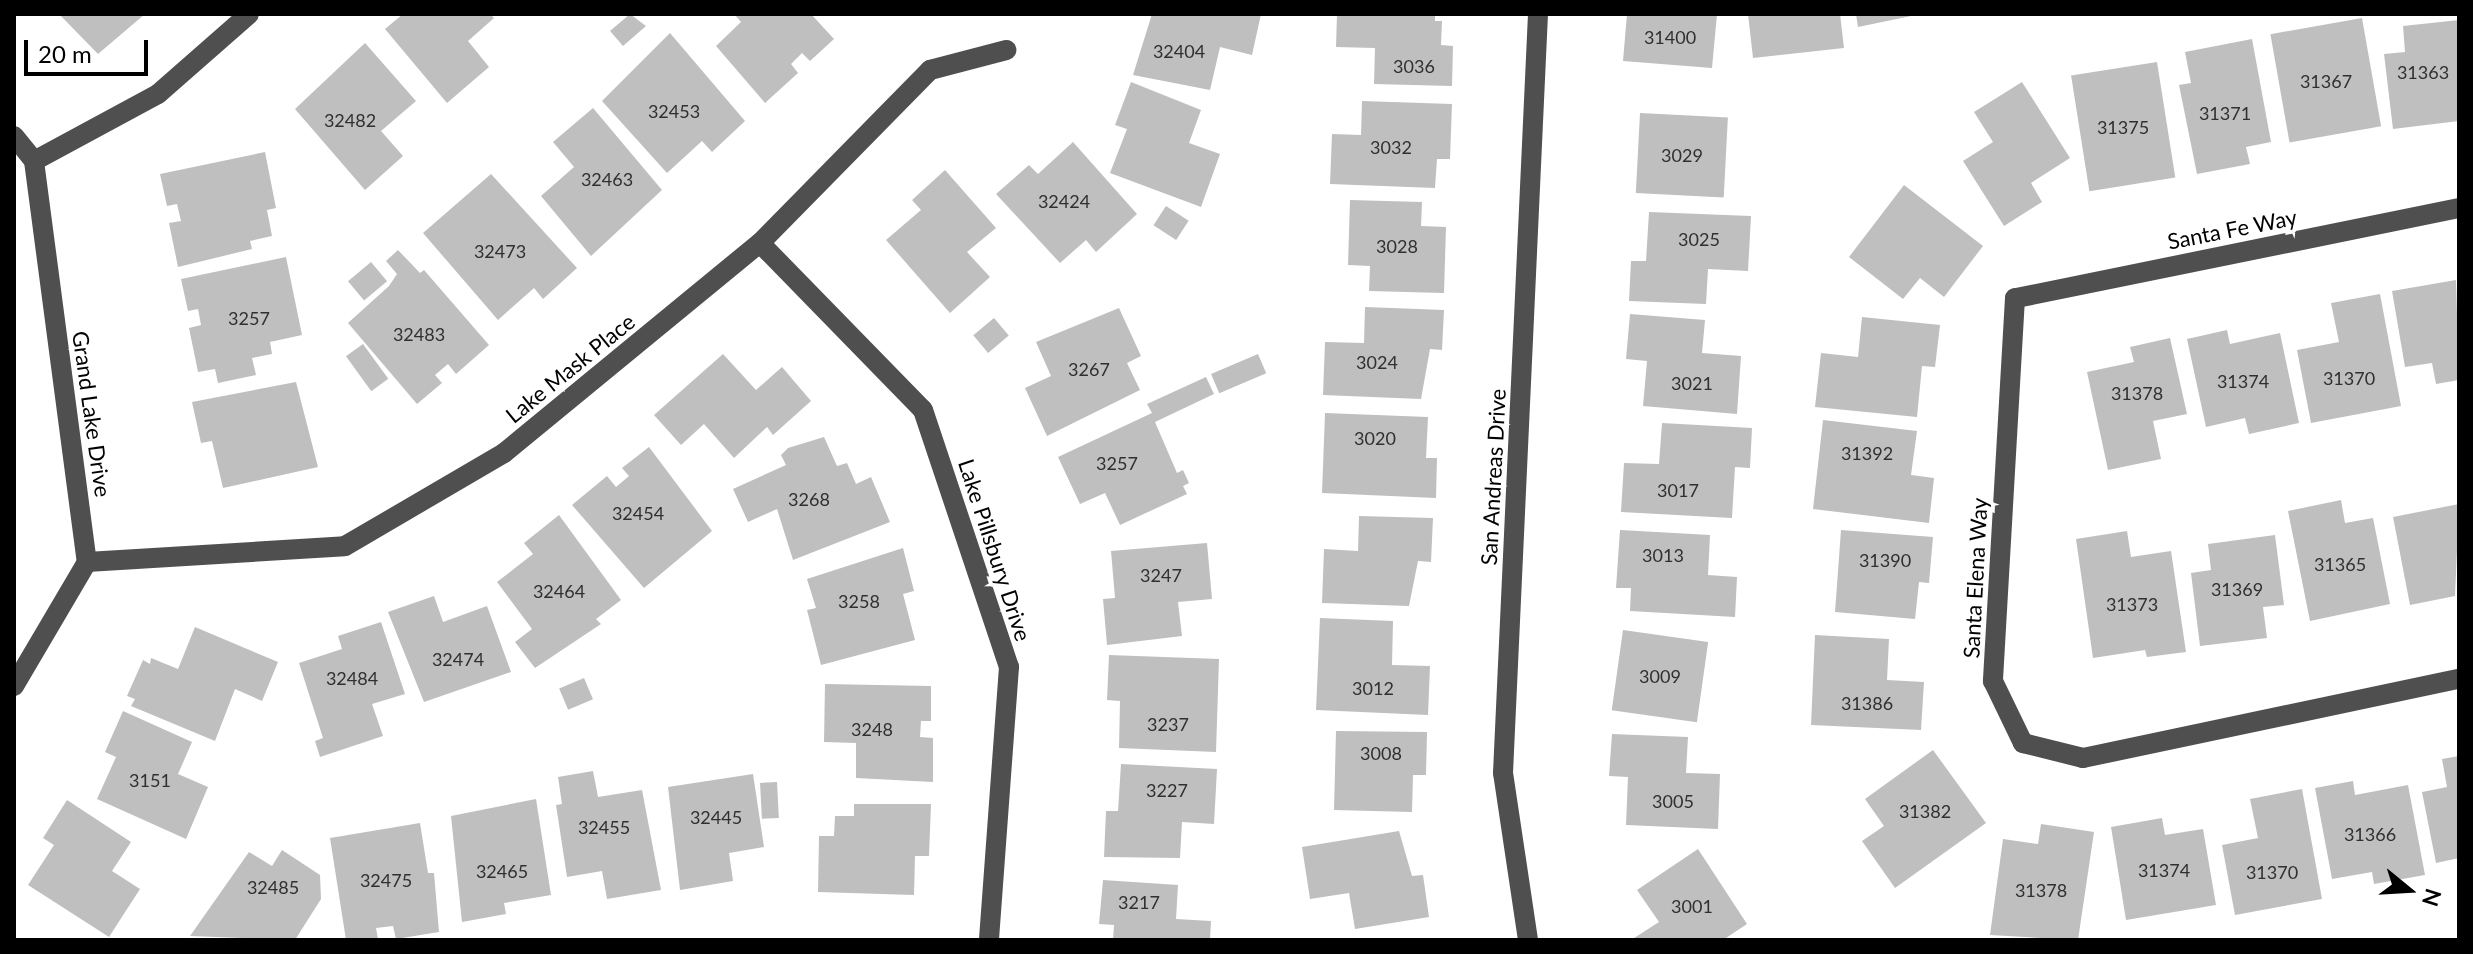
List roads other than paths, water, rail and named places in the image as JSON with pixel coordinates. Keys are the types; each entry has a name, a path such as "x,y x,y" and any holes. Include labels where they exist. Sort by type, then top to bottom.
{"street":[{"path":"14,136 34,161 158,94 249,14"},
{"name":"San Andreas Drive","path":"1528,940 1503,773 1538,14"},
{"name":"Lake Mask Place","path":"87,562 345,546 504,453 760,243 930,70 1006,50"},
{"name":"Grand Lake Drive","path":"34,161 87,562"},
{"name":"Santa Fe Way","path":"2015,298 2459,208"},
{"name":"Lake Pillsbury Drive","path":"760,243 923,410 1009,667 989,940"},
{"name":"Santa Elena Way","path":"2015,298 1993,681 2023,743 2083,758 2459,679"},
{"path":"14,686 87,562"}]}
